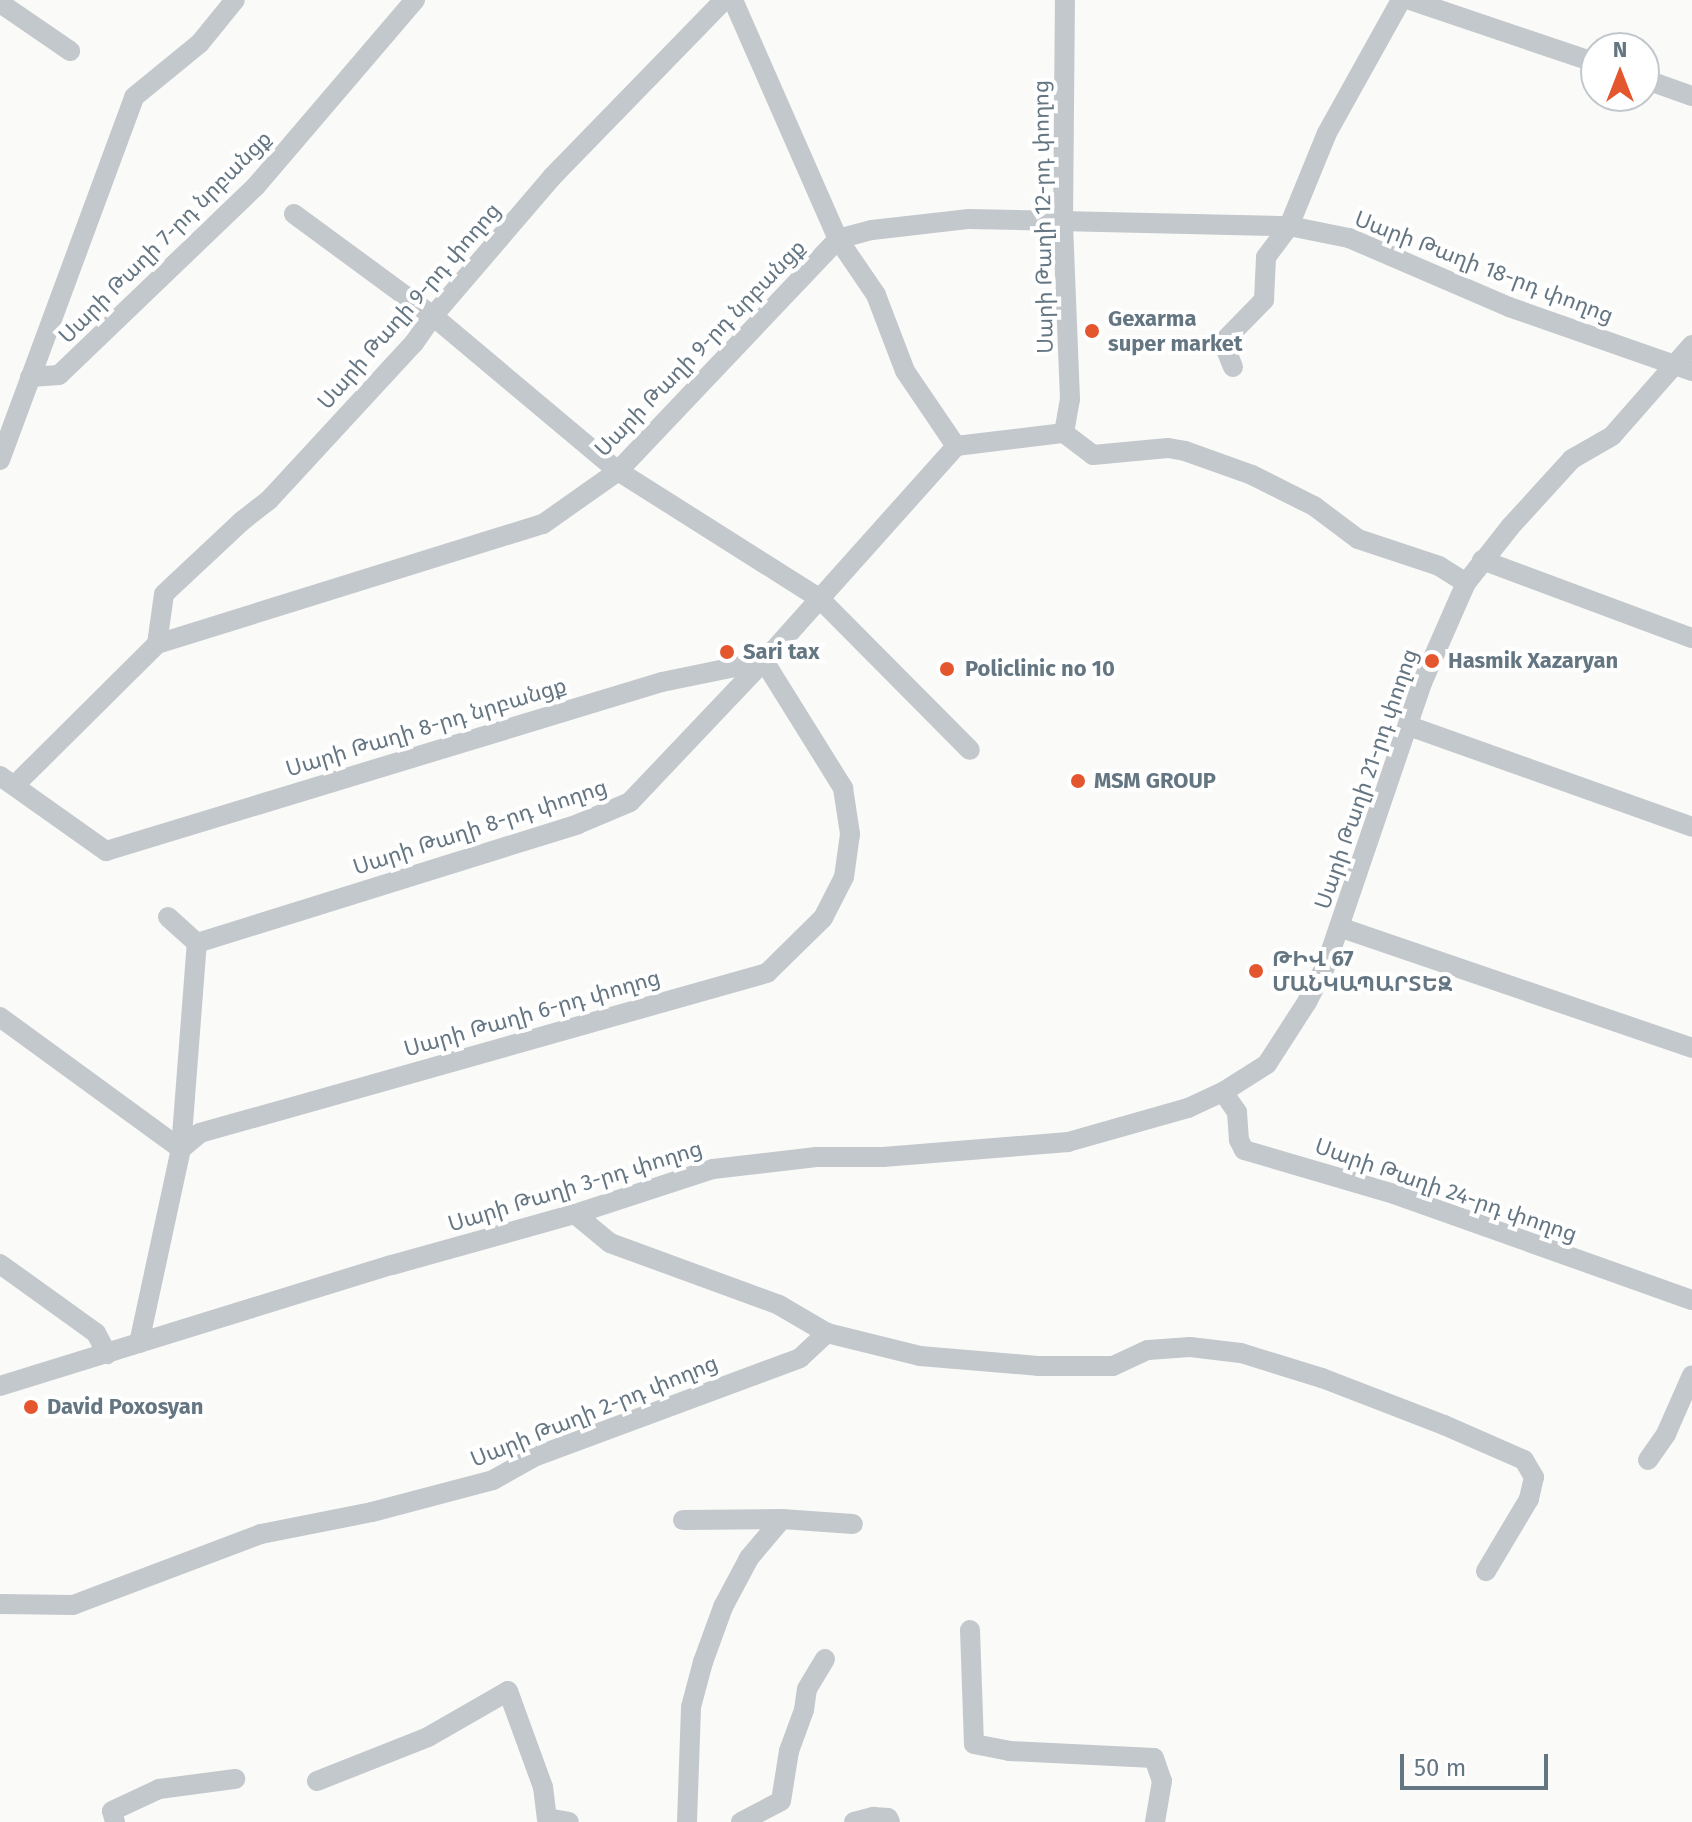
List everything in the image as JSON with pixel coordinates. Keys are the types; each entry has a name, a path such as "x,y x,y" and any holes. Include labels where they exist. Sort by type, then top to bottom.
{"street":[{"path":"0,460 134,97 200,43 235,0"},
{"name":"Սարի Թաղի 7-րդ նրբանցք","path":"30,377 59,375 256,186 415,0"},
{"name":"Սարի Թաղի 9-րդ փողոց","path":"157,644 164,594 269,500 414,343 433,316 552,177 724,0"},
{"path":"733,0 838,239 876,295 905,371 956,446 1064,433 1093,455 1171,448 1217,460 1314,506 1358,539 1439,566 1466,583"},
{"name":"Սարի Թաղի 12-րդ փողոց","path":"1064,433 1070,399 1063,222 1065,0"},
{"path":"1233,367 1223,342 1264,300 1266,257 1289,226 1327,133 1401,0"},
{"path":"1410,0 1580,58"},
{"path":"0,3 70,51"},
{"path":"1660,85 1692,96"},
{"path":"294,214 433,316 618,471 819,598 970,750"},
{"name":"Սարի Թաղի 9-րդ նրբանցք","path":"157,644 543,524 618,471 838,239 872,230 969,219 1063,222"},
{"name":"Սարի Թաղի 18-րդ փողոց","path":"1063,222 1289,226 1349,238 1509,307 1683,367"},
{"name":"Սարի Թաղի 21-րդ փողոց","path":"1223,1092 1267,1064 1307,1002 1339,927 1422,683 1466,583 1482,560 1572,459 1612,436 1683,367 1692,345"},
{"name":"Սարի Թաղի 8-րդ փողոց","path":"197,943 578,824 630,802 764,661 956,446"},
{"path":"1482,560 1692,638"},
{"path":"7,781 157,644"},
{"name":"Սարի Թաղի 8-րդ նրբանցք","path":"7,781 106,851 595,701 662,682 764,661"},
{"name":"Սարի Թաղի 6-րդ փողոց","path":"181,1149 200,1133 767,973 823,918 844,877 850,834 843,788 764,661"},
{"path":"1409,726 1692,827"},
{"path":"139,1343 181,1149 197,943 168,917"},
{"path":"1339,927 1692,1048"},
{"path":"0,1017 181,1149"},
{"name":"Սարի Թաղի 3-րդ փողոց","path":"0,1386 392,1265 575,1214 713,1169 816,1157 883,1157 1068,1142 1188,1108 1223,1092"},
{"name":"Սարի Թաղի 24-րդ փողոց","path":"1223,1092 1237,1112 1239,1140 1244,1150 1394,1194 1692,1300"},
{"path":"575,1214 610,1243 779,1305 827,1333 920,1356 1038,1366 1113,1366 1148,1350 1190,1347 1241,1353 1322,1378 1524,1460 1534,1477 1529,1499 1486,1571"},
{"path":"0,1264 96,1333 107,1354"},
{"name":"Սարի Թաղի 2-րդ փողոց","path":"0,1604 73,1605 261,1534 372,1512 493,1480 534,1457 800,1358 827,1333"},
{"path":"1648,1460 1666,1434 1692,1375"},
{"path":"683,1520 782,1519 853,1524"},
{"path":"687,1822 691,1707 703,1662 723,1607 749,1558 782,1519"},
{"path":"970,1630 974,1744 1009,1751 1154,1758 1162,1781 1155,1822"},
{"path":"741,1822 781,1801 789,1751 804,1710 807,1689 825,1659"},
{"path":"317,1781 428,1737 508,1691 543,1787 547,1818 569,1822"},
{"path":"115,1822 112,1811 159,1789 235,1779"},
{"path":"854,1822 873,1817 888,1818 890,1822"}],"place":[{"name":"Gexarma super market","path":"1092,331"},
{"name":"Sari tax","path":"727,652"},
{"name":"Hasmik Xazaryan","path":"1432,661"},
{"name":"Policlinic no 10","path":"947,669"},
{"name":"MSM GROUP","path":"1078,781"},
{"name":"ԹԻՎ 67 ՄԱՆԿԱՊԱՐՏԵԶ","path":"1256,971"},
{"name":"David Poxosyan","path":"31,1407"}]}
